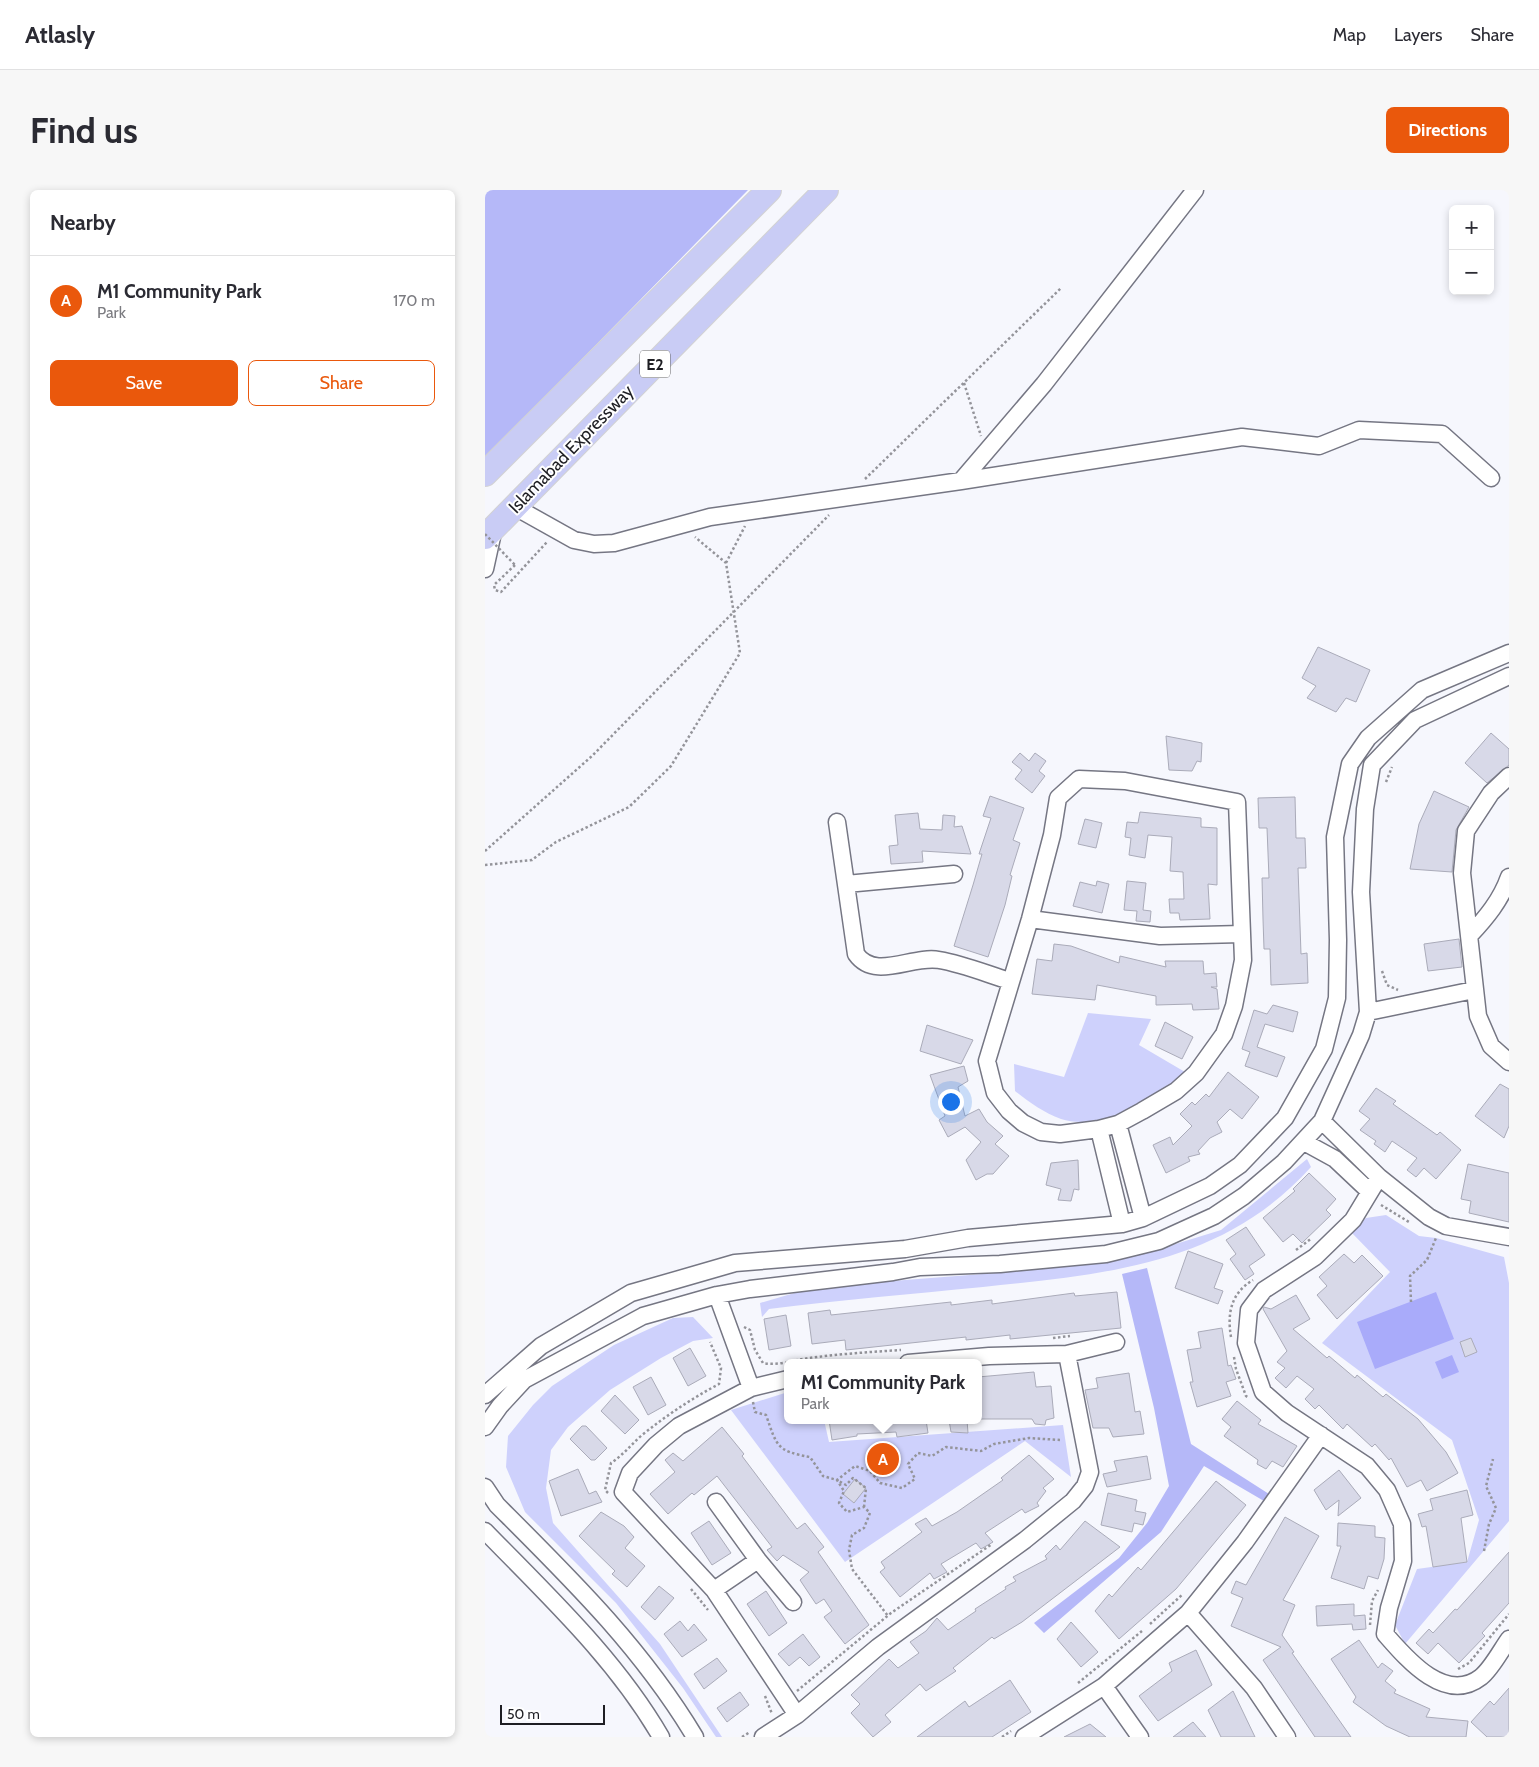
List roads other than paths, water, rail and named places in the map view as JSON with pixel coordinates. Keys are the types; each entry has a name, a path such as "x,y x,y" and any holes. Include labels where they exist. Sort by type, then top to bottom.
{"highway":[{"path":"663,296 751,190"},
{"name":"E2","path":"485,474 769,190"},
{"name":"Islamabad Expressway","path":"488,533 826,190"}],"street":[{"path":"961,481 1044,384 1195,190"},
{"path":"515,507 557,532 575,540 594,544 614,543 681,524 753,511 1242,437 1319,446 1359,430 1442,434 1491,478"},
{"path":"485,569 488,533"},
{"path":"485,1395 541,1346 631,1293 735,1263 905,1249 969,1238 1122,1224 1143,1218 1210,1186 1240,1165 1285,1118 1324,1050 1337,998 1338,940 1335,837 1351,764 1368,738 1422,690 1509,653"},
{"path":"485,1427 500,1406 524,1380 643,1316 717,1294 929,1266 1000,1264 1106,1254 1159,1241 1214,1216 1244,1196 1304,1142 1322,1121 1361,1035 1367,1012 1361,892 1365,809 1372,765 1415,720 1509,676"},
{"path":"1351,764 1372,765"},
{"path":"1509,776 1491,793 1466,831 1462,873 1478,1016 1491,1046 1509,1062"},
{"path":"1079,779 1125,781 1237,802 1243,960 1240,984 1224,1034 1196,1073 1176,1091 1118,1124 1099,1129 1060,1134 1041,1132 1023,1123 1009,1111 995,1093 987,1061 1010,981 1030,919 1052,835 1058,798 1079,779"},
{"path":"837,822 856,954 861,962 873,967 938,960 1010,981"},
{"path":"846,884 954,874"},
{"path":"1470,935 1487,917 1505,889 1509,876"},
{"path":"1030,919 1160,936 1242,934"},
{"path":"1367,1012 1474,990"},
{"path":"1322,1121 1379,1177 1429,1217 1446,1226 1509,1237"},
{"path":"1118,1124 1143,1218"},
{"path":"1099,1129 1122,1224"},
{"path":"1304,1142 1335,1159 1370,1192"},
{"path":"1379,1177 1353,1220 1315,1257 1265,1290 1249,1310 1247,1343 1263,1392 1287,1412 1367,1466 1387,1490 1402,1524 1403,1561 1389,1608 1385,1634 1406,1658 1438,1682 1462,1686 1481,1677 1509,1639"},
{"path":"905,1249 908,1269"},
{"path":"717,1294 751,1392"},
{"path":"907,1356 1067,1354 1115,1342"},
{"path":"758,1733 797,1715 878,1647 1025,1540 1073,1501 1085,1486 1090,1472 1067,1354"},
{"path":"784,1380 751,1392 679,1426 656,1445 630,1473 623,1492 714,1590 797,1715"},
{"path":"1020,1732 1104,1686 1188,1613 1245,1542 1321,1435"},
{"path":"485,1487 497,1505 594,1602 649,1670 695,1737"},
{"path":"715,1502 793,1602"},
{"path":"485,1531 607,1659 635,1696 661,1737"},
{"path":"714,1590 759,1560"},
{"path":"1188,1613 1254,1688 1287,1737"},
{"path":"1104,1686 1140,1737"}],"place":[{"name":"M1 Community Park","path":"883,1459"}]}
